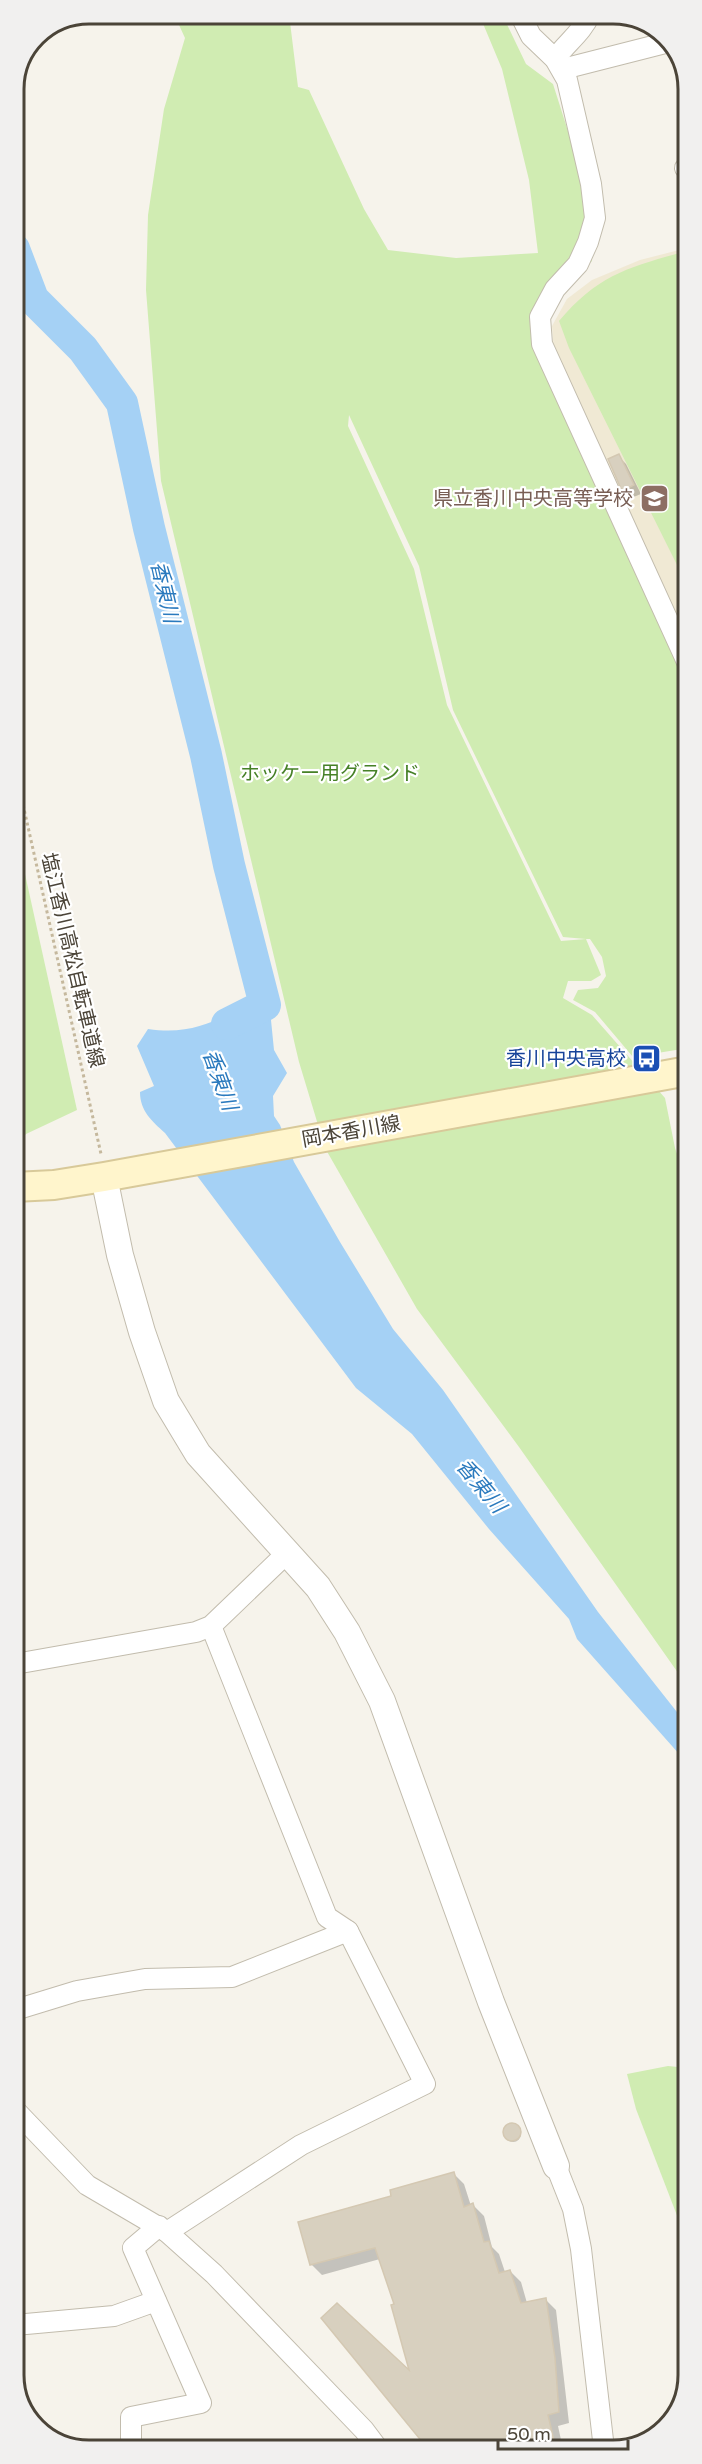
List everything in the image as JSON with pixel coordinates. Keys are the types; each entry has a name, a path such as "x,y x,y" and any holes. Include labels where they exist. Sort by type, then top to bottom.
{"main road":[{"name":"岡本香川線","path":"24,1186 54,1185 103,1170 136,1170 678,1073"}],"street":[{"path":"525,24 531,36 559,64 591,184 595,218 578,264 555,289 540,317 542,344 678,642"},
{"path":"559,64 564,46 582,31 585,24"},
{"path":"559,64 659,44"},
{"path":"103,1170 120,1255 142,1332 166,1401 198,1454 318,1587 382,1701 491,2002 573,2209 580,2249 603,2440"},
{"path":"24,1662 196,1632 211,1626 287,1553"},
{"path":"131,2440 131,2417 201,2403 133,2248 301,2145 425,2084 348,1931 327,1917 211,1626"},
{"path":"24,2007 77,1991 145,1979 232,1977 348,1931"},
{"path":"24,2118 87,2185 163,2229 214,2274 372,2440"},
{"path":"24,2324 114,2316 156,2301"}],"path":[{"name":"塩江香川高松自転車道線","path":"24,810 103,1170"}],"shaded area":[{"name":"県立香川中央高等学校","path":"678,250 678,622 554,353 552,326 567,299 592,280 640,260"}],"green space":[{"name":"ホッケー用グランド","path":"179,24 290,24 298,87 309,90 364,209 388,250 456,258 538,253 529,180 502,69 483,24 507,24 526,64 553,84 573,147 588,209 592,261 566,286 533,332 678,652 678,1050 633,1057 595,1012 573,1000 578,990 598,988 606,976 602,957 590,939 586,939 601,975 591,981 568,981 563,998 592,1015 665,1098 678,1157 678,1673 519,1447 417,1309 325,1148 299,1062 161,481 146,290 148,215 164,109 185,38","holes":["349,415 419,566 453,710 563,937 586,939 561,941 447,705 414,569 348,426"]},
{"name":"県立香川中央高等学校","path":"678,254 678,567 569,348 559,321 588,292 602,282 648,262"},
{"path":"24,869 77,1110 24,1137"},
{"path":"668,2066 678,2067 678,2218 636,2109 627,2074"}],"water":[{"path":"265,1005 270,1010 274,1050 287,1073 273,1096 274,1116 280,1125 294,1162 340,1242 393,1329 443,1390 598,1612 678,1713 678,1753 577,1639 569,1619 489,1529 412,1434 356,1388 165,1133 144,1110 140,1092 154,1086 137,1046 148,1029 182,1030"}],"building":[{"path":"619,454 634,485 622,491 608,459"},
{"path":"512,2123 518,2126 521,2132 518,2138 512,2141 506,2138 503,2132 506,2126"},
{"path":"454,2172 464,2207 473,2203 484,2242 489,2241 499,2273 510,2270 521,2303 546,2298 555,2358 559,2412 548,2415 554,2440 421,2440 321,2318 337,2303 409,2370 391,2305 394,2304 375,2248 310,2265 298,2222 391,2196 390,2190"}],"waterway":[{"name":"香東川","path":"24,275 33,299 83,349 122,403 149,528 206,755 229,865 265,1005 227,1024"}],"place":[{"name":"県立香川中央高等学校","path":"654,498"},
{"name":"香川中央高校","path":"647,1058"}]}
